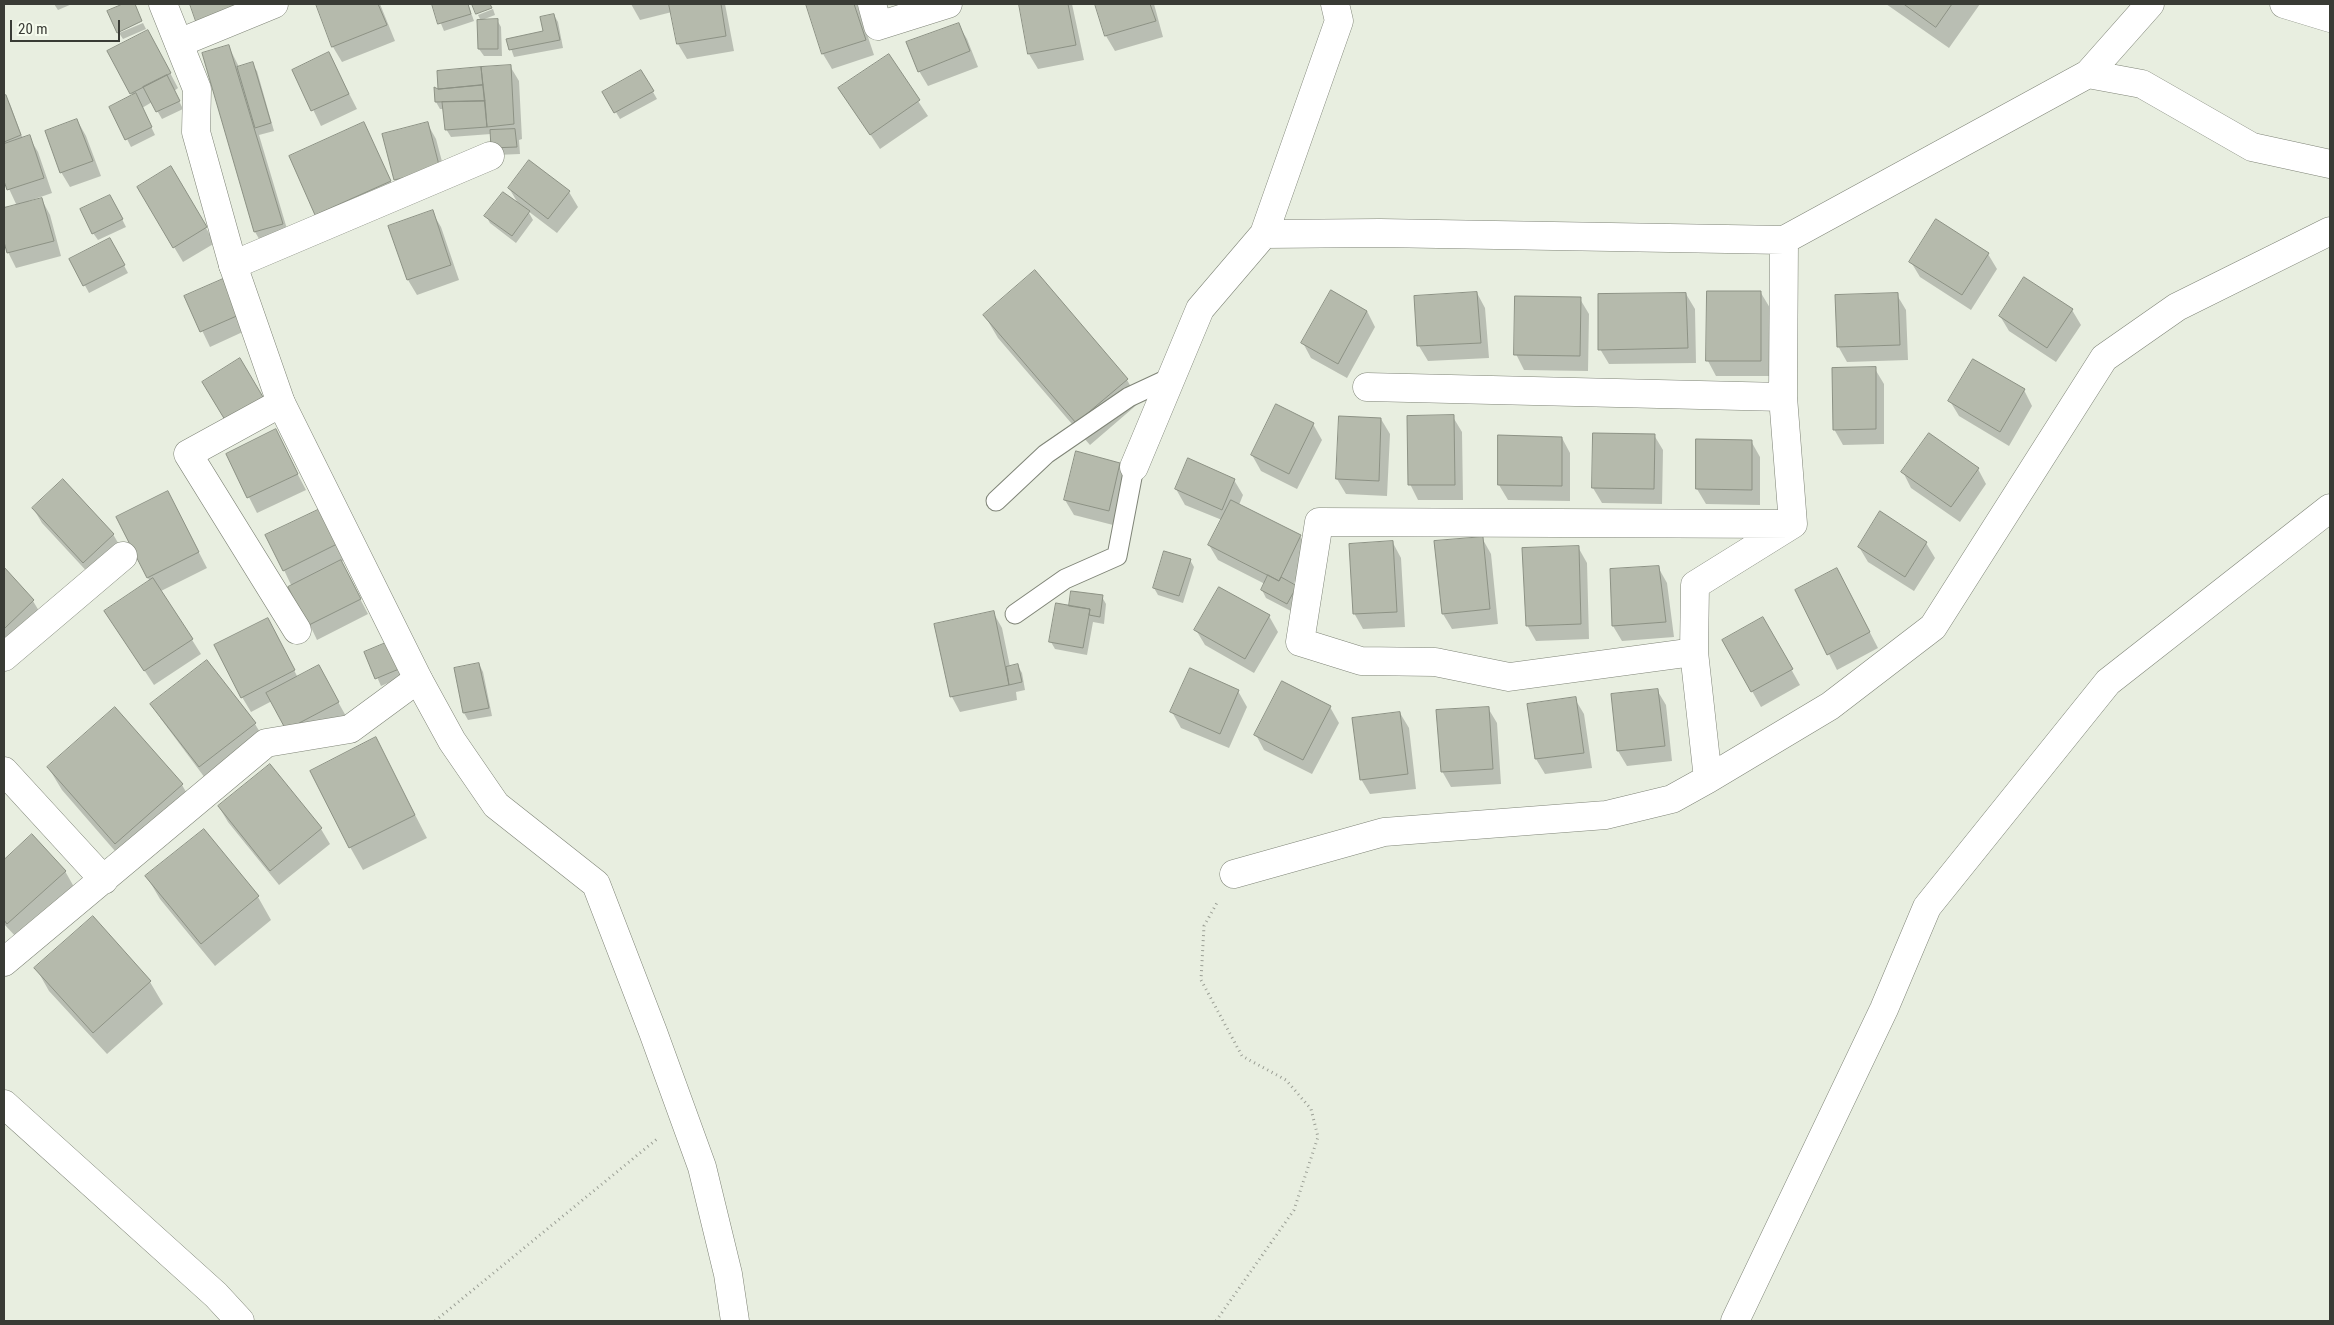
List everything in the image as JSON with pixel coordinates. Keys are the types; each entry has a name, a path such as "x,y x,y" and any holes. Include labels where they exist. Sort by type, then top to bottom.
{"street":[{"path":"163,4 197,89 196,132 233,265 281,403 418,679 452,742 496,805 596,884 702,1167 728,1274 735,1321"},
{"path":"179,43 274,4"},
{"path":"872,4 878,26 948,4"},
{"path":"1134,467 1200,310 1264,234 1339,21 1335,4"},
{"path":"1264,234 1784,240 2088,74 2150,4"},
{"path":"2284,4 2330,18"},
{"path":"2088,74 2142,84 2252,147 2330,164"},
{"path":"233,265 490,156"},
{"path":"1234,874 1384,832 1606,815 1672,799 1708,779 1830,706 1932,627 2104,358 2177,307 2330,231"},
{"path":"1784,240 1783,397 1792,524"},
{"path":"1367,387 1783,397"},
{"path":"281,403 188,454 297,630"},
{"path":"1735,1321 1884,1009 1928,907 2108,682 2330,508"},
{"path":"1694,652 1509,677 1435,662 1361,661 1300,642 1319,522 1792,524"},
{"path":"1708,779 1694,652 1695,585 1792,524"},
{"path":"4,657 123,556"},
{"path":"4,962 266,743 350,729 418,679"},
{"path":"4,771 104,880"},
{"path":"4,1104 216,1295 240,1321"}],"lane":[{"path":"996,501 1046,454 1129,398 1172,377"},
{"path":"1015,614 1065,579 1117,556 1134,467"}],"path":[{"path":"1216,1321 1294,1210 1318,1137 1311,1109 1286,1080 1242,1056 1201,980 1204,926 1234,874"},
{"path":"435,1321 684,1116"}],"building":[{"path":"123,4 135,4 142,21 117,33 107,11"},
{"path":"190,4 256,4 197,24"},
{"path":"316,4 378,4 387,25 332,47"},
{"path":"432,4 468,4 471,14 438,24"},
{"path":"472,4 490,4 492,8 476,14"},
{"path":"669,4 721,4 726,36 677,44"},
{"path":"806,4 854,4 866,40 822,54"},
{"path":"1019,4 1068,4 1076,45 1028,54"},
{"path":"1095,4 1150,4 1156,21 1105,36"},
{"path":"1904,4 1952,4 1936,27"},
{"path":"554,14 560,40 509,50 506,39 543,31 540,17"},
{"path":"498,19 498,49 478,49 477,20"},
{"path":"959,23 970,51 918,72 906,42"},
{"path":"148,30 171,73 130,94 107,51"},
{"path":"229,45 283,224 254,232 202,53"},
{"path":"329,52 349,94 311,111 292,70"},
{"path":"889,54 920,100 870,135 838,88"},
{"path":"253,62 271,123 255,128 237,67"},
{"path":"511,65 514,124 487,127 481,67"},
{"path":"481,67 483,85 438,89 437,71"},
{"path":"641,70 654,91 614,113 602,92"},
{"path":"167,75 180,101 156,112 143,87"},
{"path":"483,85 485,101 435,102 434,87 438,89"},
{"path":"136,93 152,127 125,140 109,107"},
{"path":"6,95 21,135 4,142 4,96"},
{"path":"485,101 487,127 445,130 442,102"},
{"path":"77,119 93,161 60,173 45,131"},
{"path":"364,122 391,181 315,215 289,156"},
{"path":"428,122 440,169 394,180 382,134"},
{"path":"515,129 517,147 491,148 490,130"},
{"path":"30,135 44,178 7,190 4,181 4,144"},
{"path":"529,160 570,191 548,219 508,188"},
{"path":"171,166 207,227 173,248 137,187"},
{"path":"503,192 530,211 512,236 484,216"},
{"path":"110,195 123,219 92,234 80,209"},
{"path":"42,198 54,241 7,253 4,242 4,208"},
{"path":"433,210 451,265 407,280 388,226"},
{"path":"1936,219 1989,253 1962,295 1909,262"},
{"path":"110,238 125,265 83,286 69,259"},
{"path":"1035,270 1128,379 1076,423 983,315"},
{"path":"2024,277 2073,309 2047,348 1999,316"},
{"path":"223,279 239,315 200,332 184,296"},
{"path":"1331,290 1367,311 1338,364 1301,343"},
{"path":"1707,291 1761,291 1761,361 1706,361"},
{"path":"1477,292 1481,343 1417,346 1414,296"},
{"path":"1686,293 1688,348 1598,350 1598,294"},
{"path":"1898,293 1900,345 1837,347 1835,295"},
{"path":"1515,296 1581,297 1580,356 1514,355"},
{"path":"240,358 263,397 225,420 202,382"},
{"path":"1973,359 2025,389 2000,432 1948,401"},
{"path":"1876,367 1876,429 1833,430 1832,368"},
{"path":"1276,404 1314,423 1289,474 1251,455"},
{"path":"1454,415 1455,485 1408,485 1407,416"},
{"path":"1339,416 1381,418 1379,481 1336,479"},
{"path":"276,429 298,474 247,498 226,454"},
{"path":"1593,433 1655,434 1654,489 1592,488"},
{"path":"1929,433 1979,468 1951,507 1901,472"},
{"path":"1498,435 1562,437 1562,486 1498,485"},
{"path":"1696,439 1752,440 1752,490 1696,489"},
{"path":"1076,451 1120,463 1109,511 1064,500"},
{"path":"1188,458 1235,479 1222,510 1175,489"},
{"path":"63,479 114,534 83,563 32,508"},
{"path":"168,491 199,552 147,578 116,517"},
{"path":"1231,500 1301,535 1279,581 1208,545"},
{"path":"322,508 339,543 283,571 265,535"},
{"path":"1880,511 1927,542 1905,577 1858,547"},
{"path":"1483,537 1490,609 1442,614 1434,541"},
{"path":"1393,541 1397,612 1353,614 1349,544"},
{"path":"1579,546 1581,624 1526,626 1522,548"},
{"path":"1164,551 1191,559 1179,596 1153,588"},
{"path":"341,560 361,599 307,626 288,587"},
{"path":"1659,566 1666,622 1612,626 1610,569"},
{"path":"4,567 34,600 4,629"},
{"path":"1837,568 1870,632 1827,655 1795,590"},
{"path":"1268,575 1279,581 1281,577 1297,586 1287,604 1261,590"},
{"path":"153,578 193,639 144,671 104,611"},
{"path":"1219,587 1270,615 1245,659 1194,630"},
{"path":"1071,591 1103,595 1100,617 1089,615 1090,609 1069,606"},
{"path":"1056,603 1090,609 1083,648 1049,642"},
{"path":"994,611 1009,685 950,697 934,624"},
{"path":"1763,617 1793,669 1751,692 1722,640"},
{"path":"268,618 295,670 241,698 214,645"},
{"path":"388,642 399,669 375,679 364,652"},
{"path":"207,660 256,723 199,767 150,704"},
{"path":"479,663 489,708 463,713 454,668"},
{"path":"1018,664 1022,682 1009,685 1006,667"},
{"path":"319,665 339,702 286,730 266,693"},
{"path":"1190,668 1239,690 1220,734 1170,712"},
{"path":"1282,681 1331,706 1303,760 1254,735"},
{"path":"1658,689 1665,746 1617,751 1611,694"},
{"path":"1576,697 1584,753 1535,759 1527,704"},
{"path":"115,707 183,784 115,844 47,767"},
{"path":"1489,707 1493,769 1441,772 1436,710"},
{"path":"1400,712 1408,774 1360,780 1352,718"},
{"path":"376,737 415,815 349,848 310,771"},
{"path":"270,764 322,828 270,871 218,806"},
{"path":"204,829 259,896 201,944 145,876"},
{"path":"32,834 66,871 7,924 4,920 4,860"},
{"path":"93,916 151,981 93,1033 34,968"}]}
